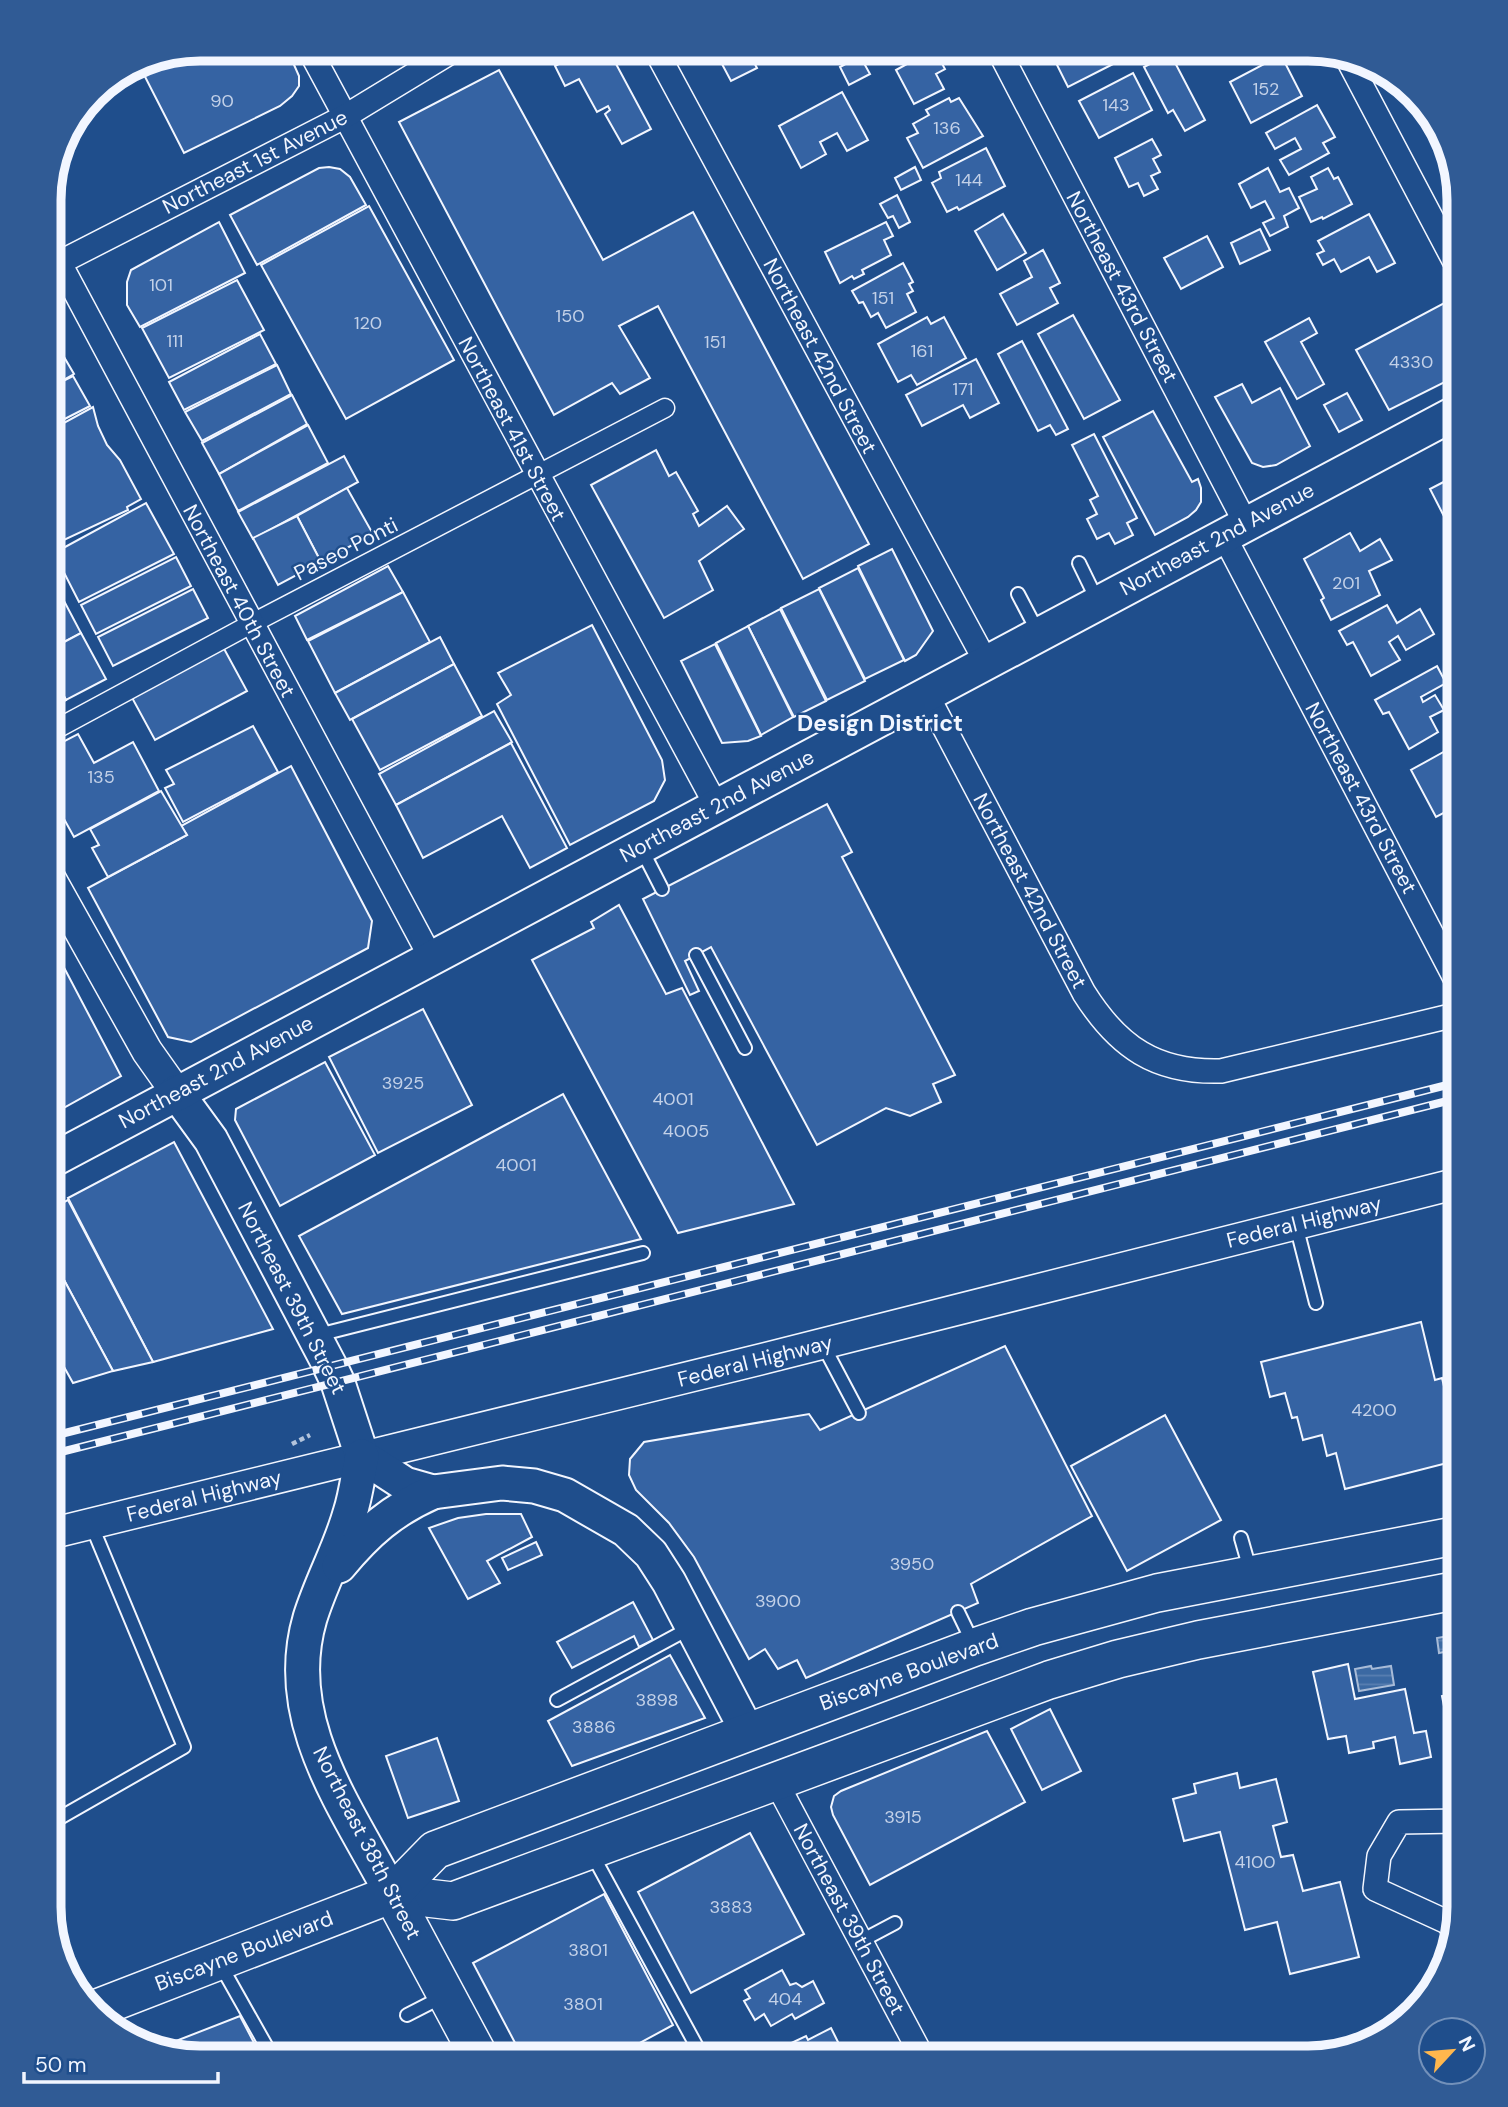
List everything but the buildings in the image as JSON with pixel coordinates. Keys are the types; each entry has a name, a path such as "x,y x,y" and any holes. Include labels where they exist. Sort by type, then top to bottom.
{"main road":[{"name":"Northeast 2nd Avenue","path":"61,1155 1447,417"},
{"name":"Northeast 39th Street","path":"176,1092 211,1140 314,1336 338,1383 362,1456"},
{"path":"362,1456 405,1483 433,1492"},
{"name":"Northeast 38th Street","path":"362,1456 350,1515 305,1636 302,1682 304,1707 316,1746 473,2045"},
{"path":"323,1584 360,1540 390,1514 433,1492 502,1483 534,1486 565,1495 626,1530 651,1554 669,1582 748,1733"},
{"name":"Biscayne Boulevard","path":"103,2006 392,1894 435,1850 975,1647 1091,1610 1157,1593 1447,1537"},
{"name":"Biscayne Boulevard","path":"392,1894 453,1900 970,1707 1118,1658 1447,1592"},
{"path":"775,1780 792,1751 1028,1663 1091,1610"}],"street":[{"name":"Northeast 41st Street","path":"315,61 718,807"},
{"name":"Northeast 1st Avenue","path":"62,254 344,117 436,61"},
{"name":"Northeast 42nd Street","path":"662,61 986,662"},
{"name":"Northeast 43rd Street","path":"1004,62 1447,962"},
{"path":"1353,69 1447,247"},
{"name":"Northeast 40th Street","path":"62,275 431,958"},
{"name":"Paseo Ponti","path":"62,726 665,408"},
{"name":"Northeast 42nd Street","path":"926,694 1095,1010 1128,1045 1161,1064 1196,1072 1221,1071 1447,1017"},
{"name":"Northeast 39th Street","path":"62,898 147,1051 176,1092"},
{"name":"Federal Highway","path":"61,1531 823,1344 1447,1186"},
{"name":"Northeast 39th Street","path":"775,1780 916,2046"},
{"path":"1446,1922 1375,1889 1379,1856 1399,1822 1447,1821"}],"lane":[{"path":"1079,563 1098,603"},
{"path":"1018,594 1039,634"},
{"path":"640,848 662,889"},
{"path":"696,955 745,1048"},
{"path":"1296,1224 1316,1303"},
{"path":"314,1336 344,1331 643,1253"},
{"path":"823,1344 859,1413"},
{"path":"61,1817 184,1747 90,1524"},
{"path":"1241,1538 1251,1574"},
{"path":"958,1612 975,1647"},
{"path":"557,1700 693,1627"},
{"path":"590,1850 696,2045"},
{"path":"861,1941 895,1923"},
{"path":"219,1961 266,2045"},
{"path":"407,2015 446,1994"}],"path":[{"path":"292,1449 292,1444 310,1435"}],"water":[{"path":"1447,1636 1447,1651 1439,1653 1437,1638"},
{"path":"1371,1666 1372,1669 1391,1666 1394,1685 1359,1691 1355,1669"}],"railway":[{"path":"61,1434 1447,1085"},
{"path":"61,1452 1447,1101"}],"district":[{"name":"Design District","path":"880,723"}]}
